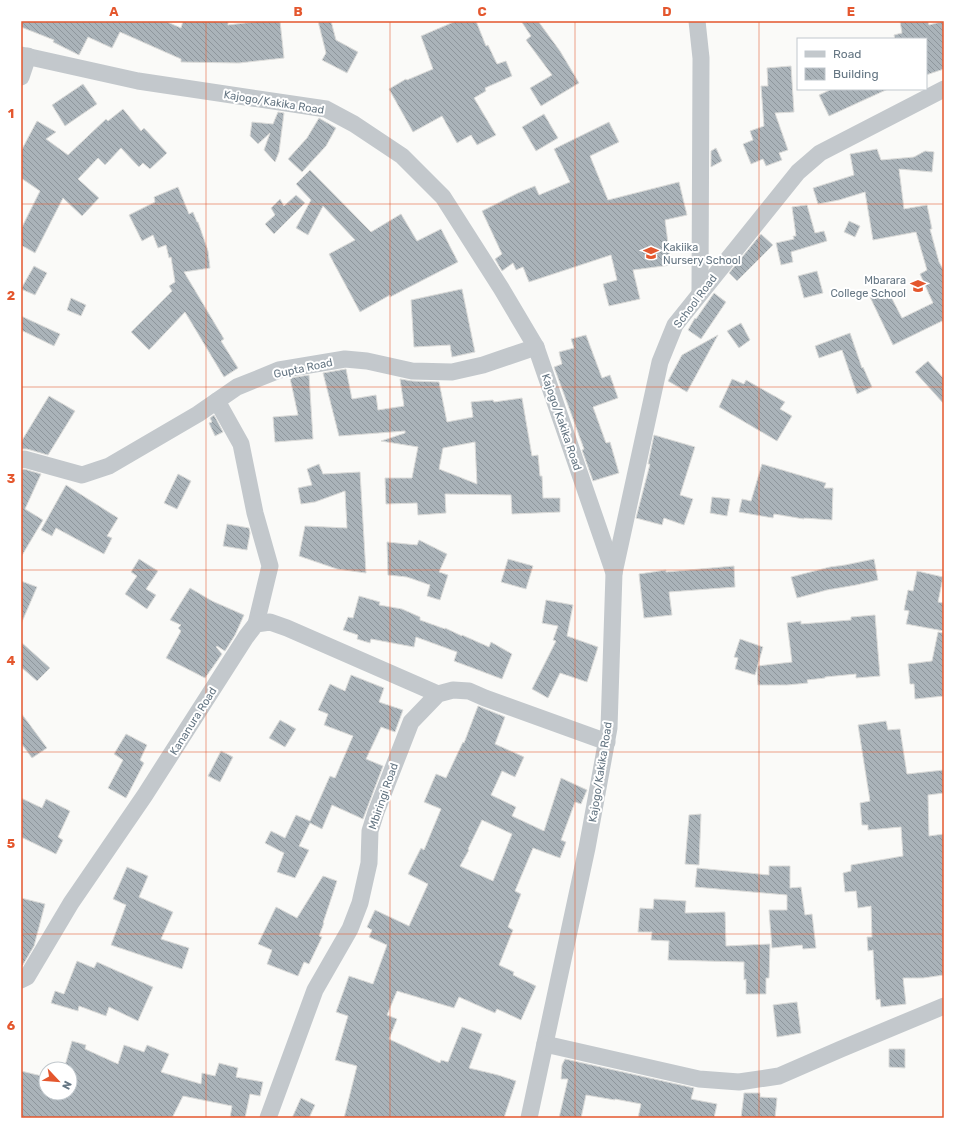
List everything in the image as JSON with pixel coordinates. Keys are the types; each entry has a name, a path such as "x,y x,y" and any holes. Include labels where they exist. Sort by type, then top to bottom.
{"street":[{"path":"697,21 701,58 700,293"},
{"path":"21,77 25,56"},
{"name":"Kajogo/Kakika Road","path":"25,56 138,81 326,109 354,124 402,156 443,197 501,288 536,347 614,573 609,728 607,742 587,848 529,1118"},
{"name":"School Road","path":"614,573 660,362 674,325 798,172 820,154 944,89"},
{"name":"Gupta Road","path":"21,460 24,459 82,475 109,466 198,414 237,387 279,370 345,359 367,361 412,371 452,372 483,365 536,347"},
{"path":"216,401 241,444 255,513 270,566 256,624 270,622 287,628 438,694 453,690 469,690 485,698 607,742"},
{"name":"Kananura Road","path":"21,980 27,977 71,903 145,795 246,637 256,624"},
{"name":"Mbiringi Road","path":"268,1118 315,990 350,929 360,903 369,863 370,831 411,722 438,694"},
{"path":"545,1044 699,1079 739,1082 779,1076 944,1006"}],"building":[{"path":"21,21 165,21 181,28 183,21 228,21 228,25 261,21 280,21 284,58 239,63 181,62 181,59 120,32 112,48 88,37 79,55 53,42 54,40 21,27"},
{"path":"318,21 331,21 336,40 358,52 347,73 322,60 326,53"},
{"path":"456,21 476,21 486,46 488,45 497,64 506,61 512,76 485,88 486,91 474,98 496,135 477,145 471,135 457,143 442,116 413,132 389,89 406,79 407,80 433,69 421,36"},
{"path":"521,21 538,21 560,51 579,83 541,106 530,88 552,75 526,40 531,36"},
{"path":"900,21 928,21 929,25 944,21 944,69 927,75 927,38 895,38 894,35 902,33"},
{"path":"791,66 794,112 775,113 788,150 779,153 782,160 766,166 763,159 751,164 743,144 753,140 750,131 764,126 761,86 768,86 767,68"},
{"path":"83,84 97,104 65,126 52,105"},
{"path":"830,90 886,90 829,116 819,95"},
{"path":"123,109 141,131 144,128 167,153 150,169 143,163 139,167 121,148 105,165 98,158 78,179 99,198 82,216 63,198 35,253 21,245 21,229 40,191 21,178 21,151 37,121 56,132 46,139 68,155 106,119 108,121"},
{"path":"278,112 284,113 279,152 275,162 264,150 270,133 258,144 250,136 252,122 273,124"},
{"path":"544,114 558,138 536,151 522,127"},
{"path":"319,118 336,128 326,146 302,172 288,159 307,138"},
{"path":"609,122 619,142 590,156 608,200 679,182 687,215 665,220 671,265 633,270 640,299 609,306 603,284 617,280 611,255 529,282 523,267 516,270 513,263 502,271 495,259 502,254 482,211 535,186 539,195 570,182 554,149"},
{"path":"716,148 722,161 711,167 711,151"},
{"path":"877,149 881,160 914,157 925,151 934,152 932,172 899,169 904,209 927,205 932,229 930,229 939,262 944,271 944,325 942,321 893,345 870,297 887,289 902,318 933,303 920,274 927,270 916,232 873,240 865,192 839,200 818,204 813,188 854,175 850,154"},
{"path":"310,170 371,232 401,214 417,241 441,229 458,262 390,297 390,295 360,312 329,254 355,240 323,206 308,235 296,228 311,200 296,184"},
{"path":"178,187 189,214 193,212 198,222 208,251 210,268 184,272 224,339 221,341 238,368 224,377 185,312 149,350 131,332 172,291 169,286 175,282 171,257 169,258 166,245 158,248 153,235 142,241 129,215 155,202 154,197"},
{"path":"296,195 305,203 274,234 265,224 275,215 271,208 280,199 284,206"},
{"path":"807,205 815,233 824,231 827,241 791,252 793,262 781,265 776,243 794,239 793,236 796,236 792,207"},
{"path":"849,221 860,226 855,237 844,232"},
{"path":"761,234 773,245 737,281 729,273"},
{"path":"34,266 47,273 35,295 21,289"},
{"path":"817,271 823,293 804,298 798,276"},
{"path":"462,289 475,352 452,357 450,345 414,347 411,300"},
{"path":"714,293 726,302 701,339 688,330"},
{"path":"71,298 86,305 81,316 67,310"},
{"path":"21,316 60,334 54,346 21,330"},
{"path":"741,323 750,340 739,348 727,331"},
{"path":"850,333 862,368 863,367 872,387 857,394 842,350 819,358 815,346"},
{"path":"586,335 602,378 610,375 618,398 593,407 606,443 610,442 619,473 593,481 582,450 584,449 554,367 562,364 559,352 574,348 571,339"},
{"path":"718,335 687,392 668,381 682,355"},
{"path":"928,361 944,379 944,404 915,372"},
{"path":"346,369 352,399 376,395 378,410 404,406 400,379 439,382 447,422 473,417 471,402 493,400 494,402 522,398 532,456 538,455 540,476 542,476 543,498 560,498 560,512 512,514 511,495 445,494 446,513 418,515 417,503 386,504 385,478 412,478 418,447 381,441 405,433 405,431 339,436 323,373","holes":["475,442 477,484 439,469 443,448"]},
{"path":"309,375 313,439 275,442 273,417 298,415 290,378"},
{"path":"732,379 744,384 746,380 785,402 780,409 792,416 777,441 719,407"},
{"path":"49,396 75,411 48,455 27,449 21,449 21,442"},
{"path":"214,415 223,432 215,436 209,423 212,422 210,418"},
{"path":"654,435 695,447 680,495 693,499 684,525 664,518 662,525 636,518 650,464 648,464"},
{"path":"319,464 323,474 360,472 366,573 337,569 299,556 305,526 347,528 345,491 315,502 301,504 298,488 312,485 307,469"},
{"path":"762,464 826,483 824,488 833,488 832,520 804,519 774,514 773,518 739,512 742,499 751,501"},
{"path":"24,469 41,474 25,509 43,520 21,557 21,470"},
{"path":"178,474 191,481 177,509 164,503"},
{"path":"66,485 118,518 107,536 112,538 104,554 56,528 52,536 41,530"},
{"path":"712,497 730,499 727,516 710,513"},
{"path":"227,524 249,528 250,533 247,550 223,546"},
{"path":"419,540 447,554 439,572 448,575 440,600 427,596 430,585 407,577 388,575 387,542 417,545"},
{"path":"139,559 158,571 146,589 156,595 147,609 125,594 137,576 131,572"},
{"path":"508,559 533,566 526,589 501,582"},
{"path":"874,559 878,580 827,590 797,598 791,577 830,567"},
{"path":"734,566 735,587 669,592 672,615 644,618 639,574 666,570 666,572"},
{"path":"917,571 943,577 938,602 944,603 944,631 906,624 909,611 904,610 908,590 913,591"},
{"path":"21,581 37,587 21,624"},
{"path":"190,588 212,601 244,615 235,635 225,651 217,646 216,647 222,654 205,678 166,658 181,631 178,628 181,625 170,620"},
{"path":"359,596 380,602 379,605 402,609 420,617 420,620 445,628 489,647 491,642 512,654 502,679 454,661 457,652 416,637 414,647 371,639 370,643 357,639 358,635 343,630 348,617 353,618"},
{"path":"546,600 573,605 567,636 598,647 587,682 560,673 548,698 532,689 556,641 553,640 558,626 542,623"},
{"path":"875,615 880,676 856,678 856,674 807,680 808,683 758,685 757,666 792,662 787,623 801,621 801,624 851,620 851,617"},
{"path":"938,632 944,633 944,696 915,699 914,684 910,684 908,664 932,661"},
{"path":"740,639 763,647 755,675 735,669 738,658 734,657"},
{"path":"21,642 50,668 37,681 21,667"},
{"path":"351,675 384,688 379,702 403,710 395,732 381,727 366,759 383,766 363,819 332,805 322,829 310,823 299,846 309,850 295,878 277,872 284,853 265,843 271,831 285,838 296,815 310,821 330,776 335,778 353,736 324,725 328,714 318,710 330,684 345,691"},
{"path":"478,706 505,717 495,744 524,757 515,777 502,771 491,795 516,807 512,816 544,831 561,778 587,790 581,804 575,802 561,840 566,842 560,858 533,848 515,891 521,894 508,927 513,930 499,965 514,972 513,975 536,986 521,1020 497,1009 495,1013 459,997 454,1008 397,991 387,1015 397,1019 389,1039 440,1063 441,1060 448,1062 462,1027 482,1034 469,1068 516,1081 504,1118 344,1118 357,1066 335,1060 348,1016 336,1012 349,976 373,984 387,945 369,937 372,930 367,927 375,910 409,926 428,884 408,874 421,848 424,850 441,809 424,802 436,774 446,778 463,742 464,743","holes":["482,820 512,834 493,881 460,866 469,850 468,849"]},
{"path":"21,713 47,748 32,758 21,743"},
{"path":"280,720 296,729 285,747 269,738"},
{"path":"886,721 888,730 900,729 907,774 944,770 944,793 928,795 929,836 944,834 944,975 923,978 903,978 906,1004 881,1007 880,999 876,1000 873,950 868,951 867,937 872,937 871,906 858,908 856,891 845,892 843,873 851,871 851,865 903,856 901,827 868,830 868,825 862,825 860,803 870,801 858,725"},
{"path":"126,734 147,745 140,760 144,763 126,798 108,788 123,760 114,754"},
{"path":"221,751 233,757 220,782 208,776"},
{"path":"21,798 42,808 46,799 70,811 58,837 63,840 56,854 21,837"},
{"path":"701,814 699,865 685,864 689,815"},
{"path":"769,866 790,866 790,888 801,887 805,915 812,914 816,948 803,949 802,945 772,948 769,910 787,910 787,895 695,887 697,868 769,875"},
{"path":"127,867 148,876 139,897 173,912 161,939 189,948 182,969 111,945 126,905 113,899"},
{"path":"323,876 337,881 319,936 322,937 309,964 304,962 298,976 267,964 272,950 258,944 276,907 297,918"},
{"path":"21,898 45,904 34,946 21,968"},
{"path":"654,899 686,901 685,913 725,912 726,946 770,944 769,978 766,978 766,994 746,994 744,962 668,960 669,941 651,940 652,932 638,932 640,908 653,909"},
{"path":"77,961 94,968 97,962 153,987 138,1021 109,1007 106,1016 79,1006 78,1011 51,1003 55,991 64,994"},
{"path":"797,1002 801,1033 777,1037 773,1005"},
{"path":"72,1041 86,1045 85,1049 118,1064 124,1045 144,1052 147,1045 169,1054 161,1072 201,1084 202,1073 215,1076 219,1063 238,1068 236,1077 263,1082 260,1096 250,1094 245,1118 230,1118 232,1106 183,1096 172,1118 21,1118 21,1071 38,1075 38,1101 78,1101 78,1061 66,1061"},
{"path":"889,1049 905,1049 905,1068 889,1067"},
{"path":"565,1059 694,1088 691,1099 717,1104 714,1118 638,1118 641,1104 586,1095 581,1118 559,1118 568,1079 561,1079 562,1065"},
{"path":"744,1093 760,1093 760,1097 777,1098 775,1118 741,1118"},
{"path":"301,1098 315,1105 309,1118 292,1118"}],"place":[{"name":"Kakiika Nursery School","path":"651,253"},
{"name":"Mbarara College School","path":"918,286"}]}
